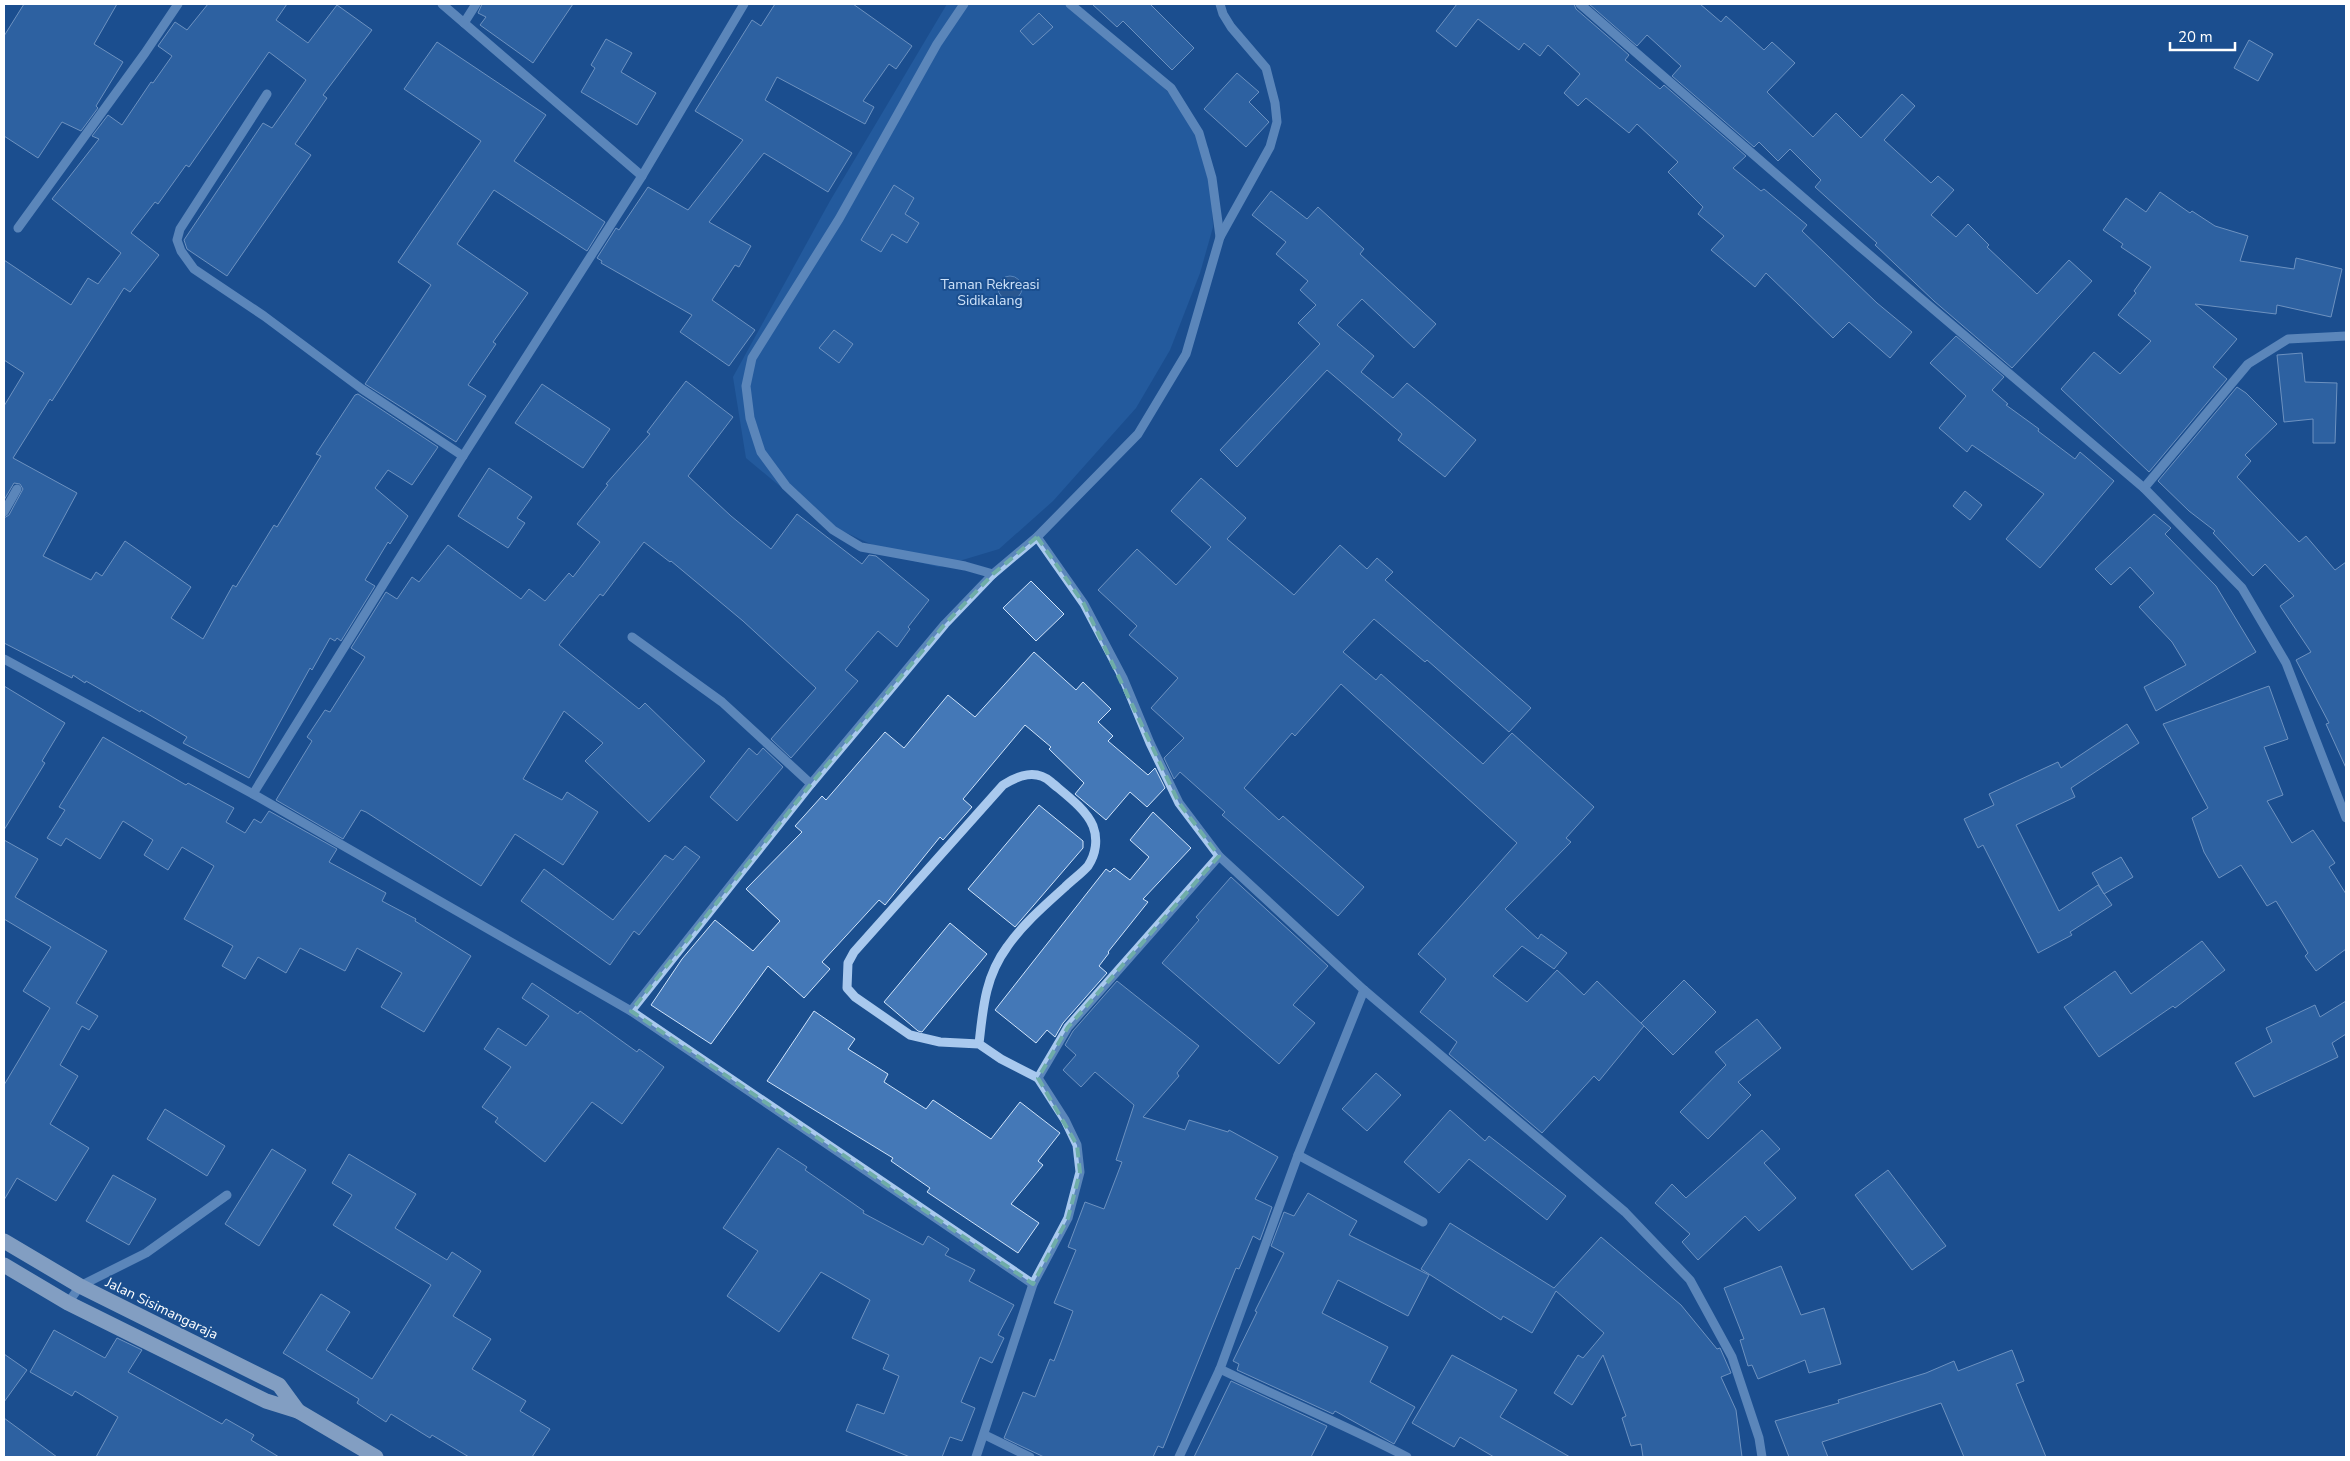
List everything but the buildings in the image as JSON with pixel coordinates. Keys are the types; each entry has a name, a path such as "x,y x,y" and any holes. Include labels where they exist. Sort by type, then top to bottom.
{"highway":[{"name":"Jalan Sisimangaraja","path":"4,1240 80,1286 279,1385 298,1412"},
{"name":"Jalan Sisimangaraja","path":"4,1264 68,1303 266,1402 298,1412 376,1457"}],"street":[{"path":"18,228 145,53 178,4"},
{"path":"442,4 642,176"},
{"path":"464,23 476,4"},
{"path":"253,794 463,456 642,176 744,4"},
{"path":"964,4 937,44 839,219 752,358 746,386 750,418 761,452 786,486 833,530 861,547 965,566 993,574"},
{"path":"1070,4 1171,88 1199,134 1212,178 1220,237"},
{"path":"631,1011 811,784 945,624 993,574 1037,537 1138,434 1186,354 1220,237 1270,147 1277,122 1275,103 1266,68 1231,27 1223,14 1220,4"},
{"path":"1580,4 1859,246 2144,488 2242,588 2286,663 2346,818"},
{"path":"268,94 180,229 177,240 181,251 194,269 264,316 362,389 463,456"},
{"path":"2144,488 2248,364 2288,338 2346,336"},
{"path":"4,512 17,489"},
{"path":"1037,537 1084,604 1122,678 1179,803 1219,856 1364,990 1625,1212 1690,1280 1732,1357 1759,1438 1762,1457"},
{"path":"632,637 722,702 811,784"},
{"path":"4,659 253,794 631,1011 1033,1284"},
{"path":"976,1457 985,1435 1033,1284 1068,1218 1080,1172 1077,1145 1065,1120 1038,1078 1001,1059 979,1044 940,1042 910,1035 855,997 847,988 848,963 854,952 1003,785 1028,774 1044,776 1073,801 1092,824 1096,839 1094,852 1088,866 1038,912 1006,947 984,992 979,1044"},
{"path":"1038,1078 1068,1027 1219,856"},
{"path":"1179,1457 1220,1368 1298,1155 1364,990"},
{"path":"1298,1155 1423,1222"},
{"path":"68,1303 80,1286 146,1253 227,1195"},
{"path":"1220,1368 1285,1401 1357,1432 1406,1457"},
{"path":"985,1435 1030,1457"}],"highlighted area":[{"path":"1037,537 1084,604 1179,803 1219,856 1068,1027 1038,1078 1077,1145 1080,1172 1068,1218 1033,1284 631,1011 811,784 945,624 993,574"}],"green space":[{"name":"Taman Rekreasi Sidikalang","path":"947,4 1077,4 1085,10 1175,99 1209,149 1213,227 1200,273 1170,350 1136,408 1053,501 999,549 939,567 901,558 823,522 746,458 733,377 830,201"}],"shaded area":[{"path":"1010,276 1019,279 1022,288 1019,297 1010,300 1001,297 998,288 1001,279"}]}
